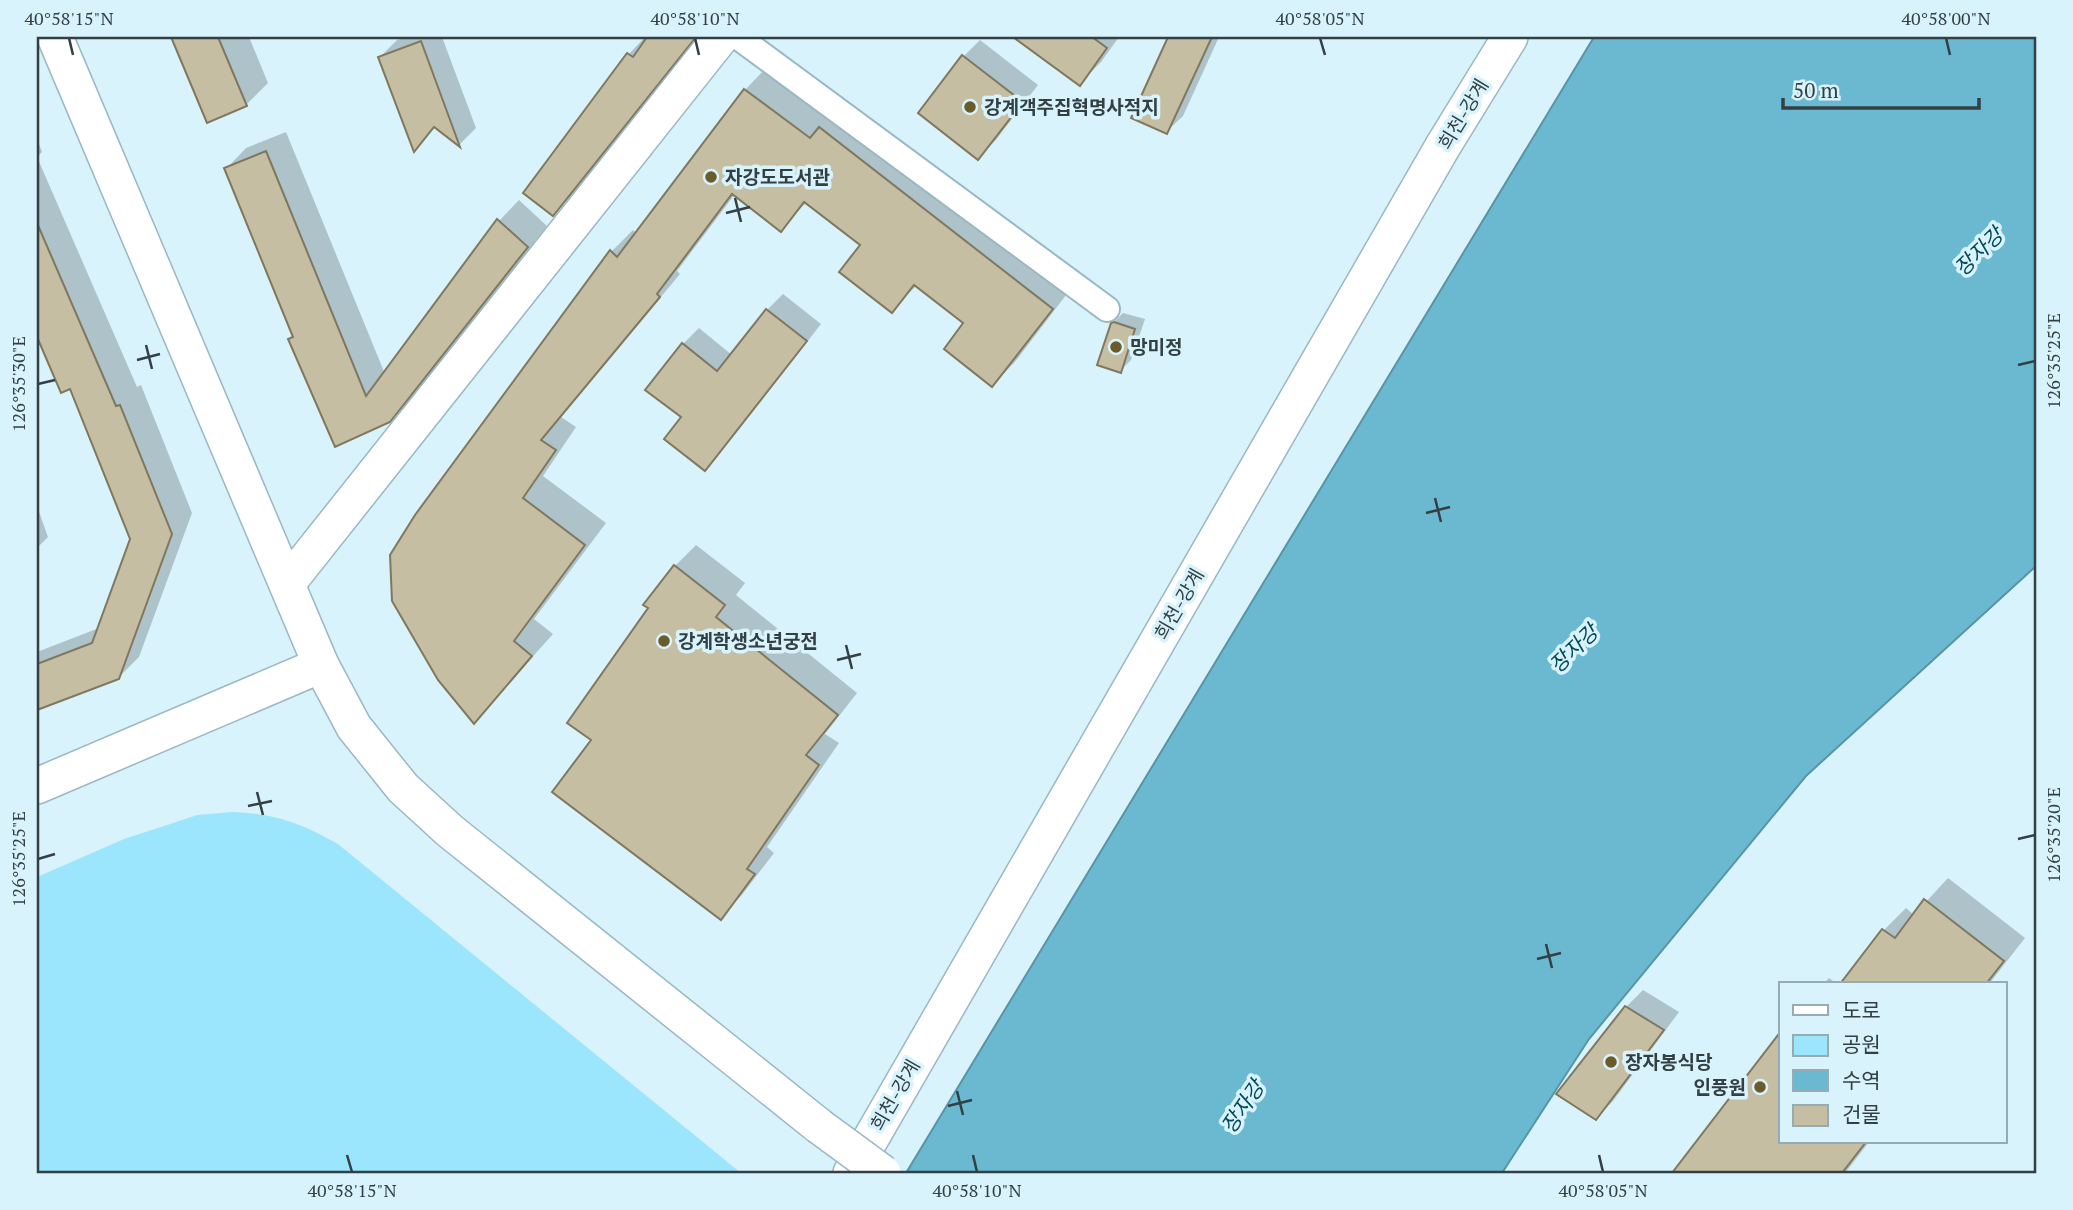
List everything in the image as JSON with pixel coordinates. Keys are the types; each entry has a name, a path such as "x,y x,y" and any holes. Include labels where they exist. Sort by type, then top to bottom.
{"main road":[{"path":"55,37 321,665 354,727 403,788 450,831 819,1126 883,1173"},
{"path":"287,584 721,37"},
{"name":"희천-강계","path":"850,1173 1443,146 1510,37"},
{"path":"37,786 321,665"}],"street":[{"path":"738,37 1107,309"}],"green space":[{"path":"232,812 287,820 338,844 741,1173 37,1173 37,877 124,839 197,815"}],"water":[{"name":"장자강","path":"1594,37 2036,37 2036,566 1806,776 1589,1039 1502,1173 906,1173"}],"building":[{"path":"171,37 218,37 247,106 207,123"},
{"path":"647,37 696,37 553,216 523,193 627,53 633,57"},
{"path":"1013,37 1092,37 1107,48 1080,86"},
{"path":"1168,37 1212,37 1167,134 1131,118"},
{"path":"421,41 460,147 434,127 414,152 378,57"},
{"name":"강계객주집혁명사적지","path":"962,55 1023,102 978,160 918,113"},
{"path":"744,89 810,138 819,127 1053,309 992,387 944,349 963,323 914,285 892,313 839,272 860,245 804,202 781,232 732,194 657,294 660,297 541,440 556,450 523,498 585,545 514,641 532,656 474,724 438,680 392,601 390,555 415,515 610,250 617,257"},
{"path":"266,151 366,396 497,219 528,247 390,422 335,447 288,339 293,337 224,168"},
{"path":"37,223 116,406 120,405 172,534 119,679 37,710 37,664 92,643 130,539 70,389 61,393 37,337"},
{"path":"766,309 807,341 705,471 664,439 681,417 645,390 682,343 717,371"},
{"name":"망미정","path":"1111,323 1135,329 1121,373 1097,365"},
{"path":"674,565 725,605 716,617 838,715 806,755 819,765 747,869 755,874 721,920 552,792 591,740 567,723 648,608 643,605"},
{"path":"1924,899 2004,961 1988,982 1842,982 1882,929 1895,938"},
{"name":"장자봉식당","path":"1625,1006 1664,1030 1596,1120 1556,1094"},
{"name":"인풍원","path":"1779,1034 1779,1144 1864,1144 1842,1173 1672,1173"}],"place":[{"name":"강계객주집혁명사적지","path":"970,107"},
{"name":"자강도도서관","path":"711,177"},
{"name":"망미정","path":"1116,347"},
{"name":"강계학생소년궁전","path":"664,641"},
{"name":"장자봉식당","path":"1611,1062"},
{"name":"인풍원","path":"1760,1087"}]}
